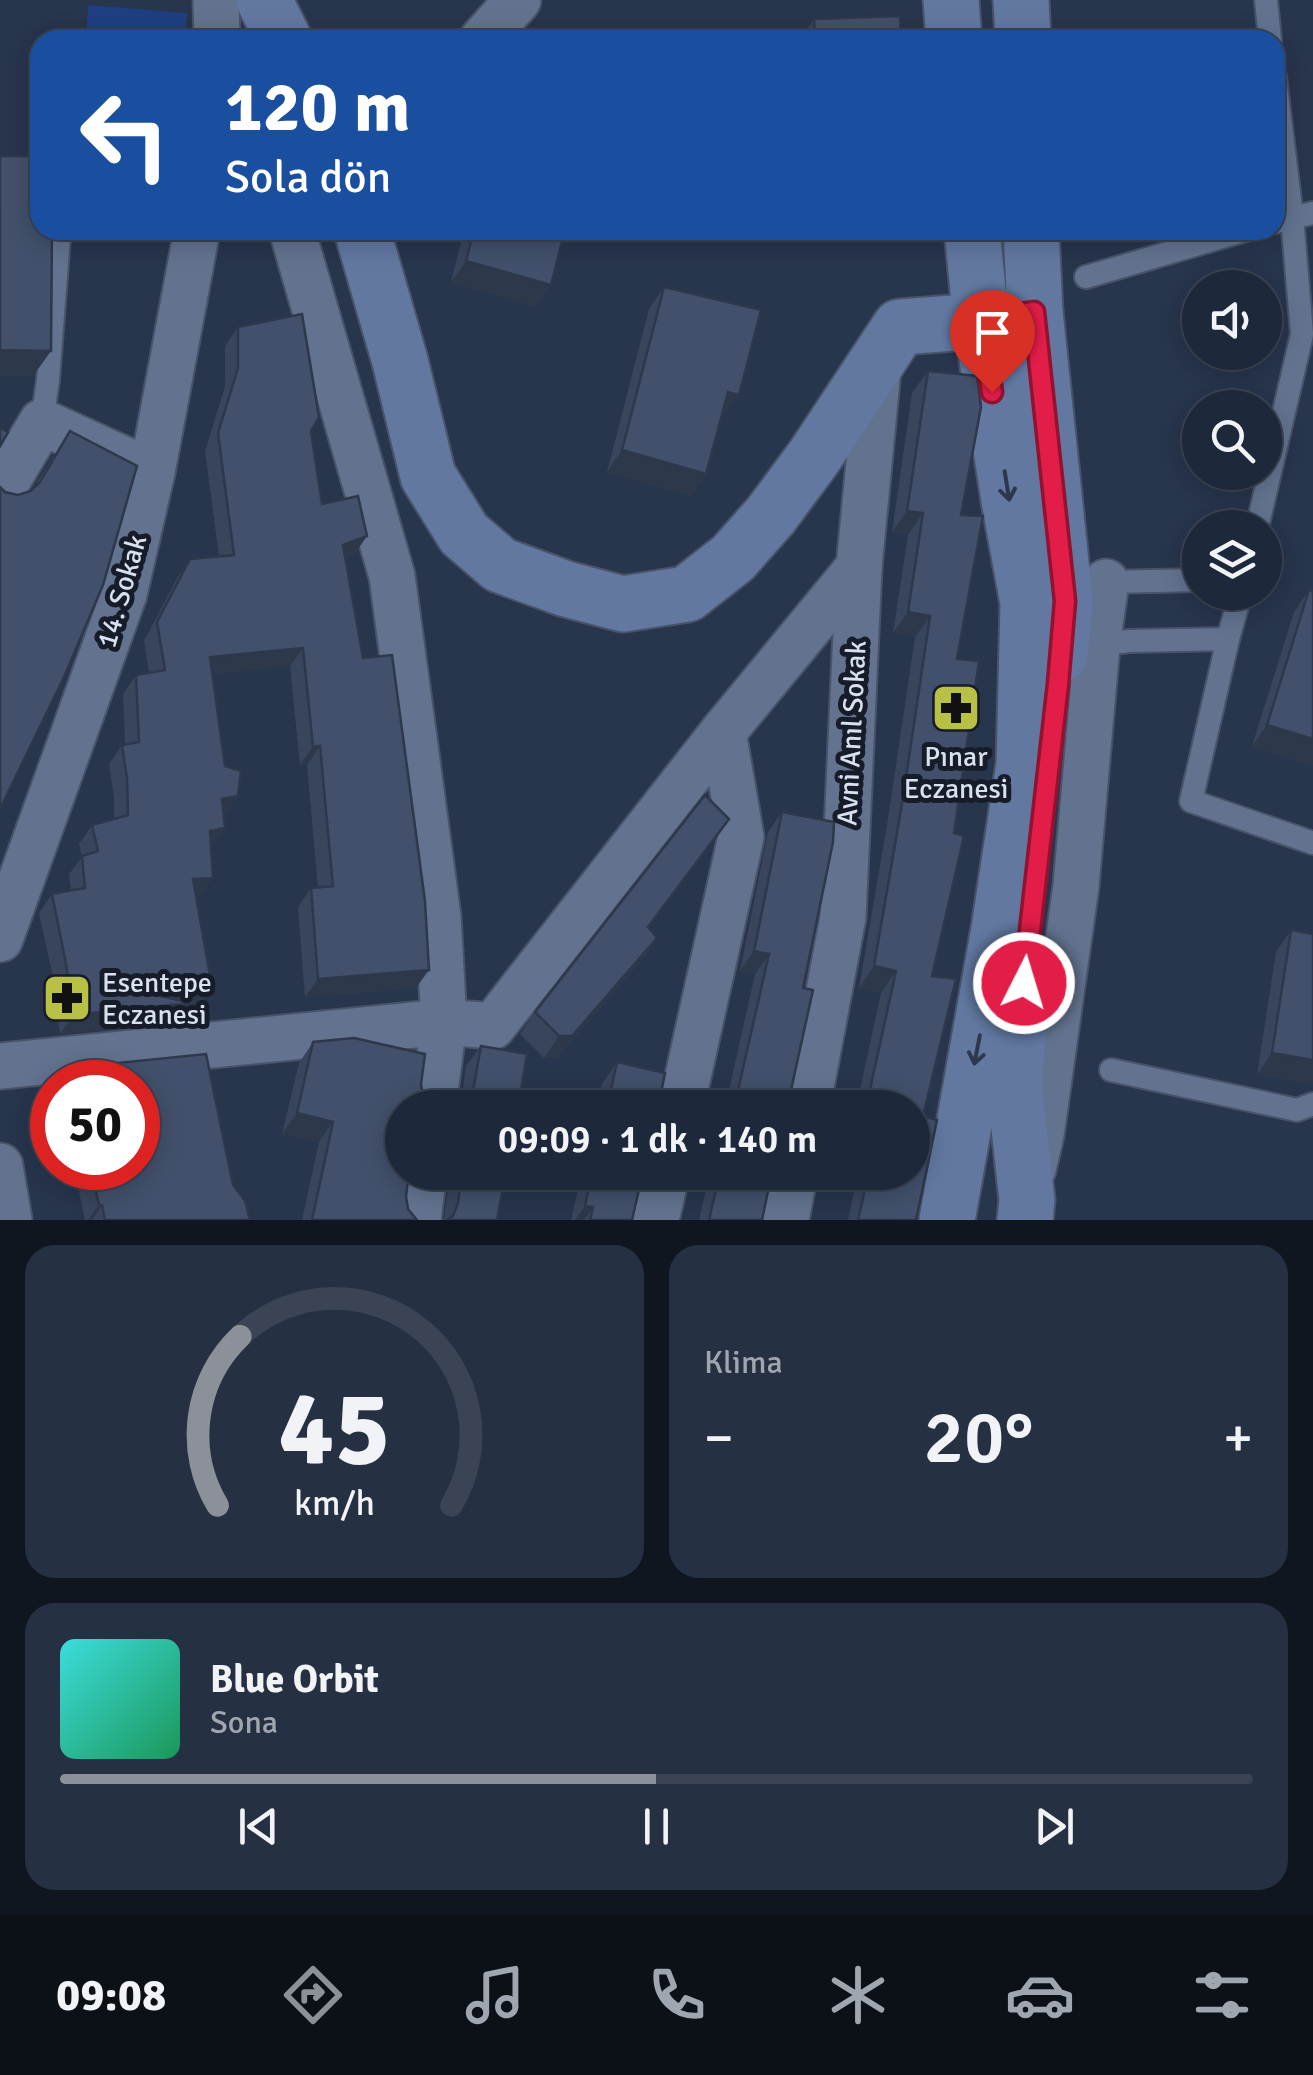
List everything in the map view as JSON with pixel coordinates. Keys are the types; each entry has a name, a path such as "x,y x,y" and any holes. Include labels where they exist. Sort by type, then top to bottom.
{"main road":[{"path":"264,0 279,30"},
{"path":"951,0 953,30"},
{"path":"1021,0 1022,30"},
{"path":"365,240 428,476 464,534 500,565 623,604 687,594 733,558 814,457 900,327 1034,312"},
{"path":"946,1220 999,929 1024,764 1066,595 1006,482 973,240"},
{"path":"1026,1210 1014,1083 1066,595 1034,312 1031,240"}],"street":[{"path":"216,0 217,30"},
{"path":"491,30 518,0"},
{"name":"14. Sokak","path":"0,937 124,594 152,472 195,240"},
{"path":"295,240 392,576 438,917 444,1022 435,1090"},
{"name":"Avni Anıl Sokak","path":"810,1090 843,917 859,567 879,356"},
{"path":"0,493 42,422 152,472"},
{"path":"0,1066 444,1022 493,1026 859,567"},
{"path":"1026,1210 1041,1134 1076,886 1097,645 1066,595"},
{"path":"685,1090 740,837 724,732"},
{"path":"0,1166 9,1220"},
{"path":"418,1220 422,1190"},
{"path":"656,1220 663,1190"},
{"path":"786,1220 792,1190"}],"lane":[{"path":"1266,0 1269,30"},
{"path":"1261,510 1302,334 1285,155"},
{"path":"42,422 59,240"},
{"path":"1086,277 1212,240"},
{"path":"1066,595 1182,582"},
{"path":"1237,610 1191,801 1313,843"},
{"path":"1097,645 1228,638"},
{"path":"1111,1070 1297,1110 1313,1104"}],"shaded area":[{"path":"88,5 187,13 186,30 87,30"}],"building":[{"path":"900,16 901,30 815,30 814,19"},
{"path":"0,156 30,156 30,240 52,240 51,351 0,350"},
{"path":"471,240 562,240 551,285 466,261"},
{"path":"664,287 761,310 739,395 728,392 706,474 622,450"},
{"path":"302,314 319,417 311,431 322,504 358,496 367,536 343,545 363,658 392,655 425,901 429,970 318,979 311,888 333,886 320,746 313,747 303,648 210,657 225,766 241,771 238,796 222,799 225,828 210,831 213,878 193,879 212,987 142,992 191,1003 73,1015 52,894 85,888 82,856 98,851 92,825 128,815 122,745 139,742 136,675 165,670 157,622 190,559 234,555 218,433 238,368 238,327"},
{"path":"928,371 977,376 981,407 961,515 983,516 957,659 979,661 954,833 964,836 932,976 956,979 929,1090 870,1090 896,971 874,966 930,616 908,612 923,513 907,511"},
{"path":"0,428 8,432 0,446"},
{"path":"70,431 137,466 103,585 64,677 0,809 0,487 18,495 31,491"},
{"path":"1309,590 1313,591 1313,739 1267,725"},
{"path":"705,795 729,819 648,927 657,938 572,1036 559,1036 535,1012"},
{"path":"782,812 834,822 803,988 813,990 791,1090 738,1090 769,954 754,951"},
{"path":"1291,930 1313,934 1313,1060 1272,1053"},
{"path":"354,1038 425,1054 422,1090 385,1090 385,1190 407,1190 408,1209 417,1220 312,1220 333,1122 297,1113 313,1042"},
{"path":"481,1046 527,1054 521,1090 473,1090"},
{"path":"206,1054 233,1185 245,1201 250,1220 105,1220 96,1190 160,1190 160,1060 146,1060"},
{"path":"617,1062 665,1073 662,1090 611,1090"},
{"path":"930,1118 937,1120 930,1153"},
{"path":"460,1190 503,1190 497,1220 447,1220 458,1203"},
{"path":"588,1190 639,1190 632,1220 590,1220 593,1207 585,1206"},
{"path":"716,1190 768,1190 762,1220 709,1220"},
{"path":"865,1190 922,1190 916,1220 858,1220"}],"place":[{"name":"Pınar Eczanesi","path":"956,708"},
{"name":"Esentepe Eczanesi","path":"67,998"}],"route":[{"path":"992,392 981,320 1034,312 1065,601 1024,983"}]}
